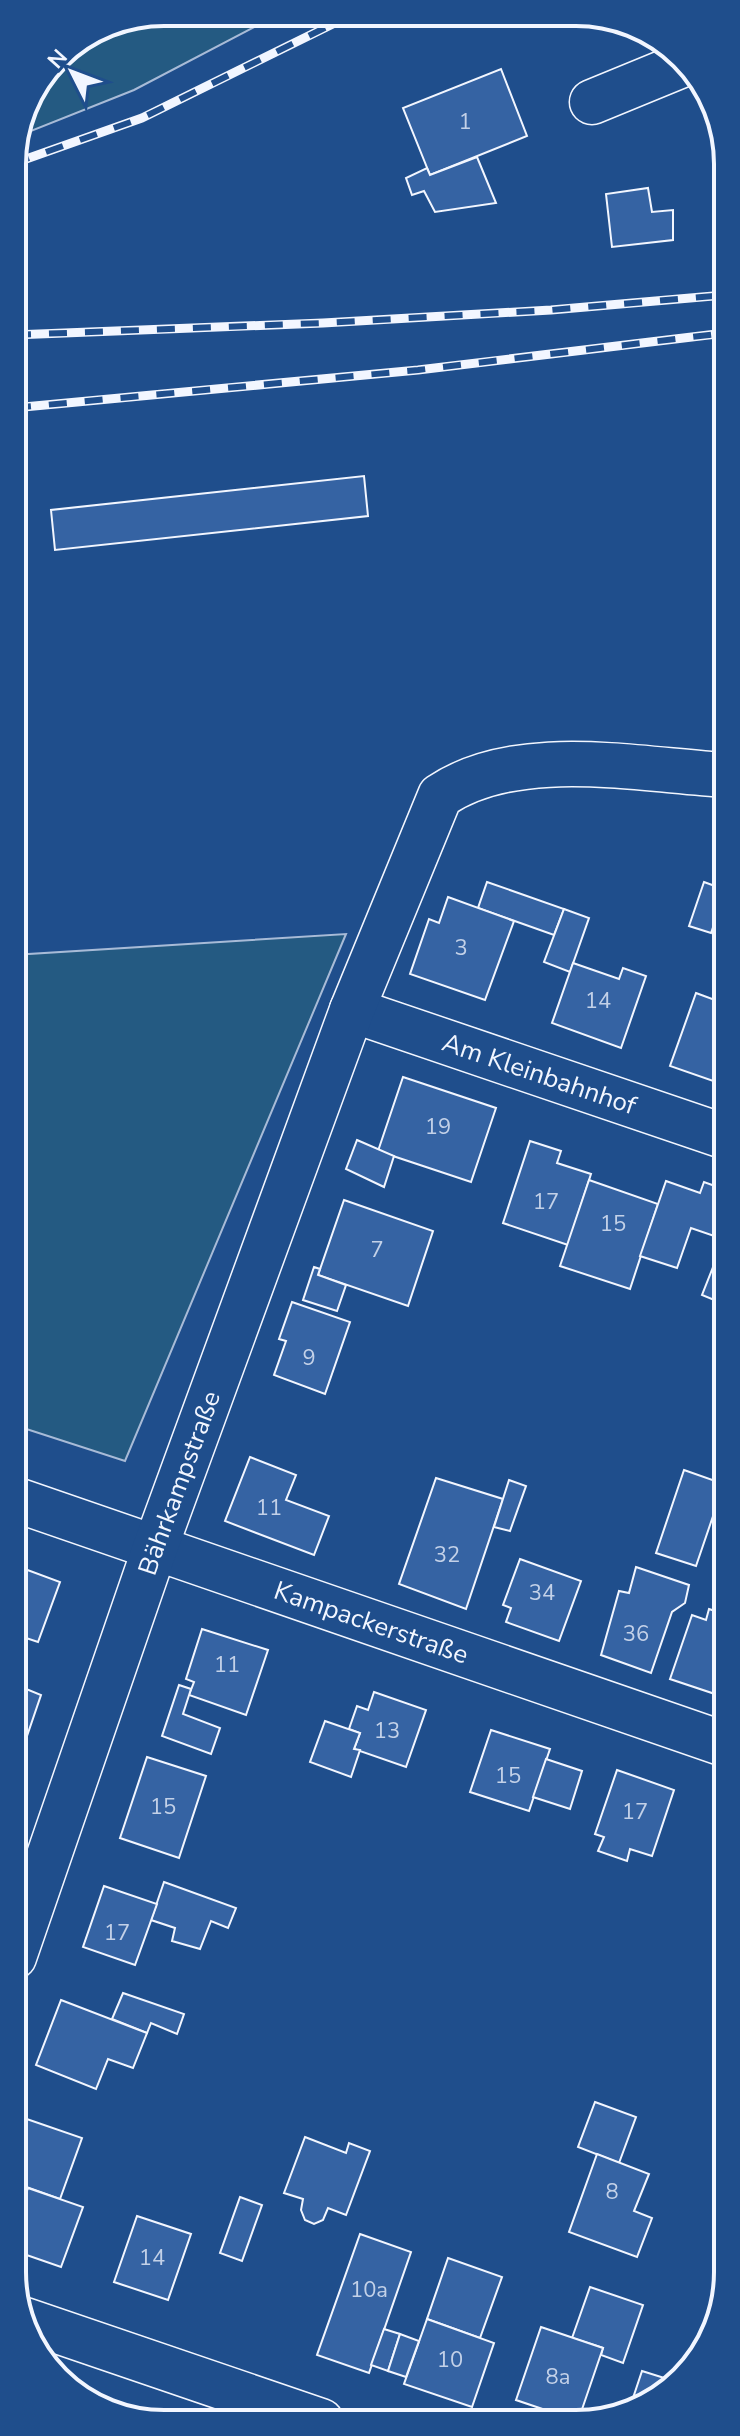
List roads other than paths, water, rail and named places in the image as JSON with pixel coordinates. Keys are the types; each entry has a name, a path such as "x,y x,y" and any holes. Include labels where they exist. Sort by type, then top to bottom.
{"street":[{"path":"592,102 675,68"},
{"name":"Bährkampstraße","path":"26,1922 155,1548 352,1010 440,796 464,780 538,763 714,774"},
{"name":"Am Kleinbahnhof","path":"352,1010 714,1133"},
{"name":"Kampackerstraße","path":"26,1503 714,1741"},
{"path":"36,2324 289,2410"}],"railway":[{"path":"26,159 142,118 329,26"},
{"path":"26,334 323,323 551,310 714,296"},
{"path":"26,407 418,370 714,334"}]}
